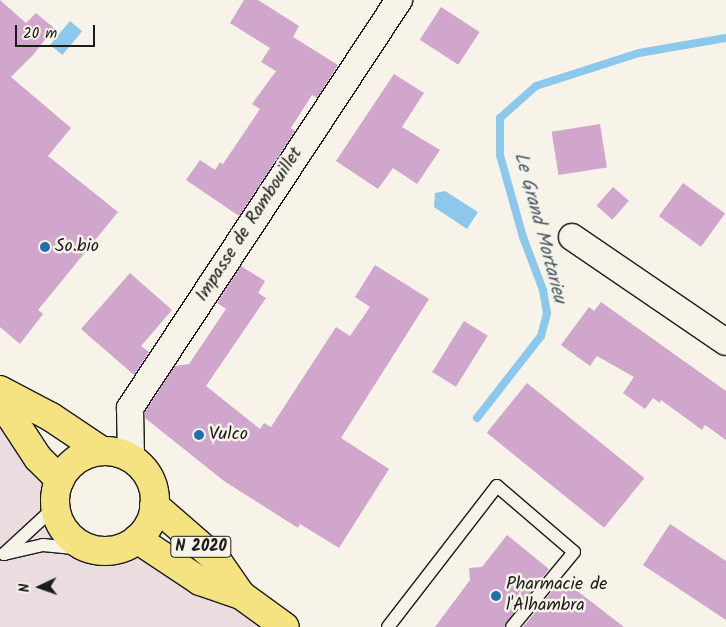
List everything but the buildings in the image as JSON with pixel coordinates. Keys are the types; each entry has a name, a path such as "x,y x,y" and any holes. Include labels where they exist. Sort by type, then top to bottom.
{"main road":[{"path":"0,390 51,417 102,451 131,459 149,479 154,505 146,529 138,539 118,549 94,550 70,538 60,524 55,507 60,480 77,460 102,451"},
{"path":"0,400 38,458 60,480"},
{"name":"N 2020","path":"154,505 216,559 241,595"},
{"name":"N 2020","path":"138,539 200,581 241,595 284,627"}],"street":[{"name":"Impasse de Rambouillet","path":"131,459 130,408 399,0"},
{"path":"572,237 726,342"}],"lane":[{"path":"393,625 497,486 574,552 512,627"},
{"path":"2,556 55,507"},
{"path":"2,556 44,545 94,550"}],"shaded area":[{"path":"0,399 57,486 57,516 70,537 94,550 110,551 126,546 285,627 0,627"}],"water":[{"path":"70,21 82,31 62,55 50,45"},
{"path":"445,191 478,212 467,229 434,207 435,193"}],"waterway":[{"name":"Le Grand Mortarieu","path":"477,418 541,336 547,313 543,290 523,237 500,155 500,118 536,86 639,53 726,38"}],"place":[{"name":"So.bio","path":"45,247"},
{"name":"Vulco","path":"199,435"},
{"name":"Pharmacie de l'Alhambra","path":"496,596"}]}
